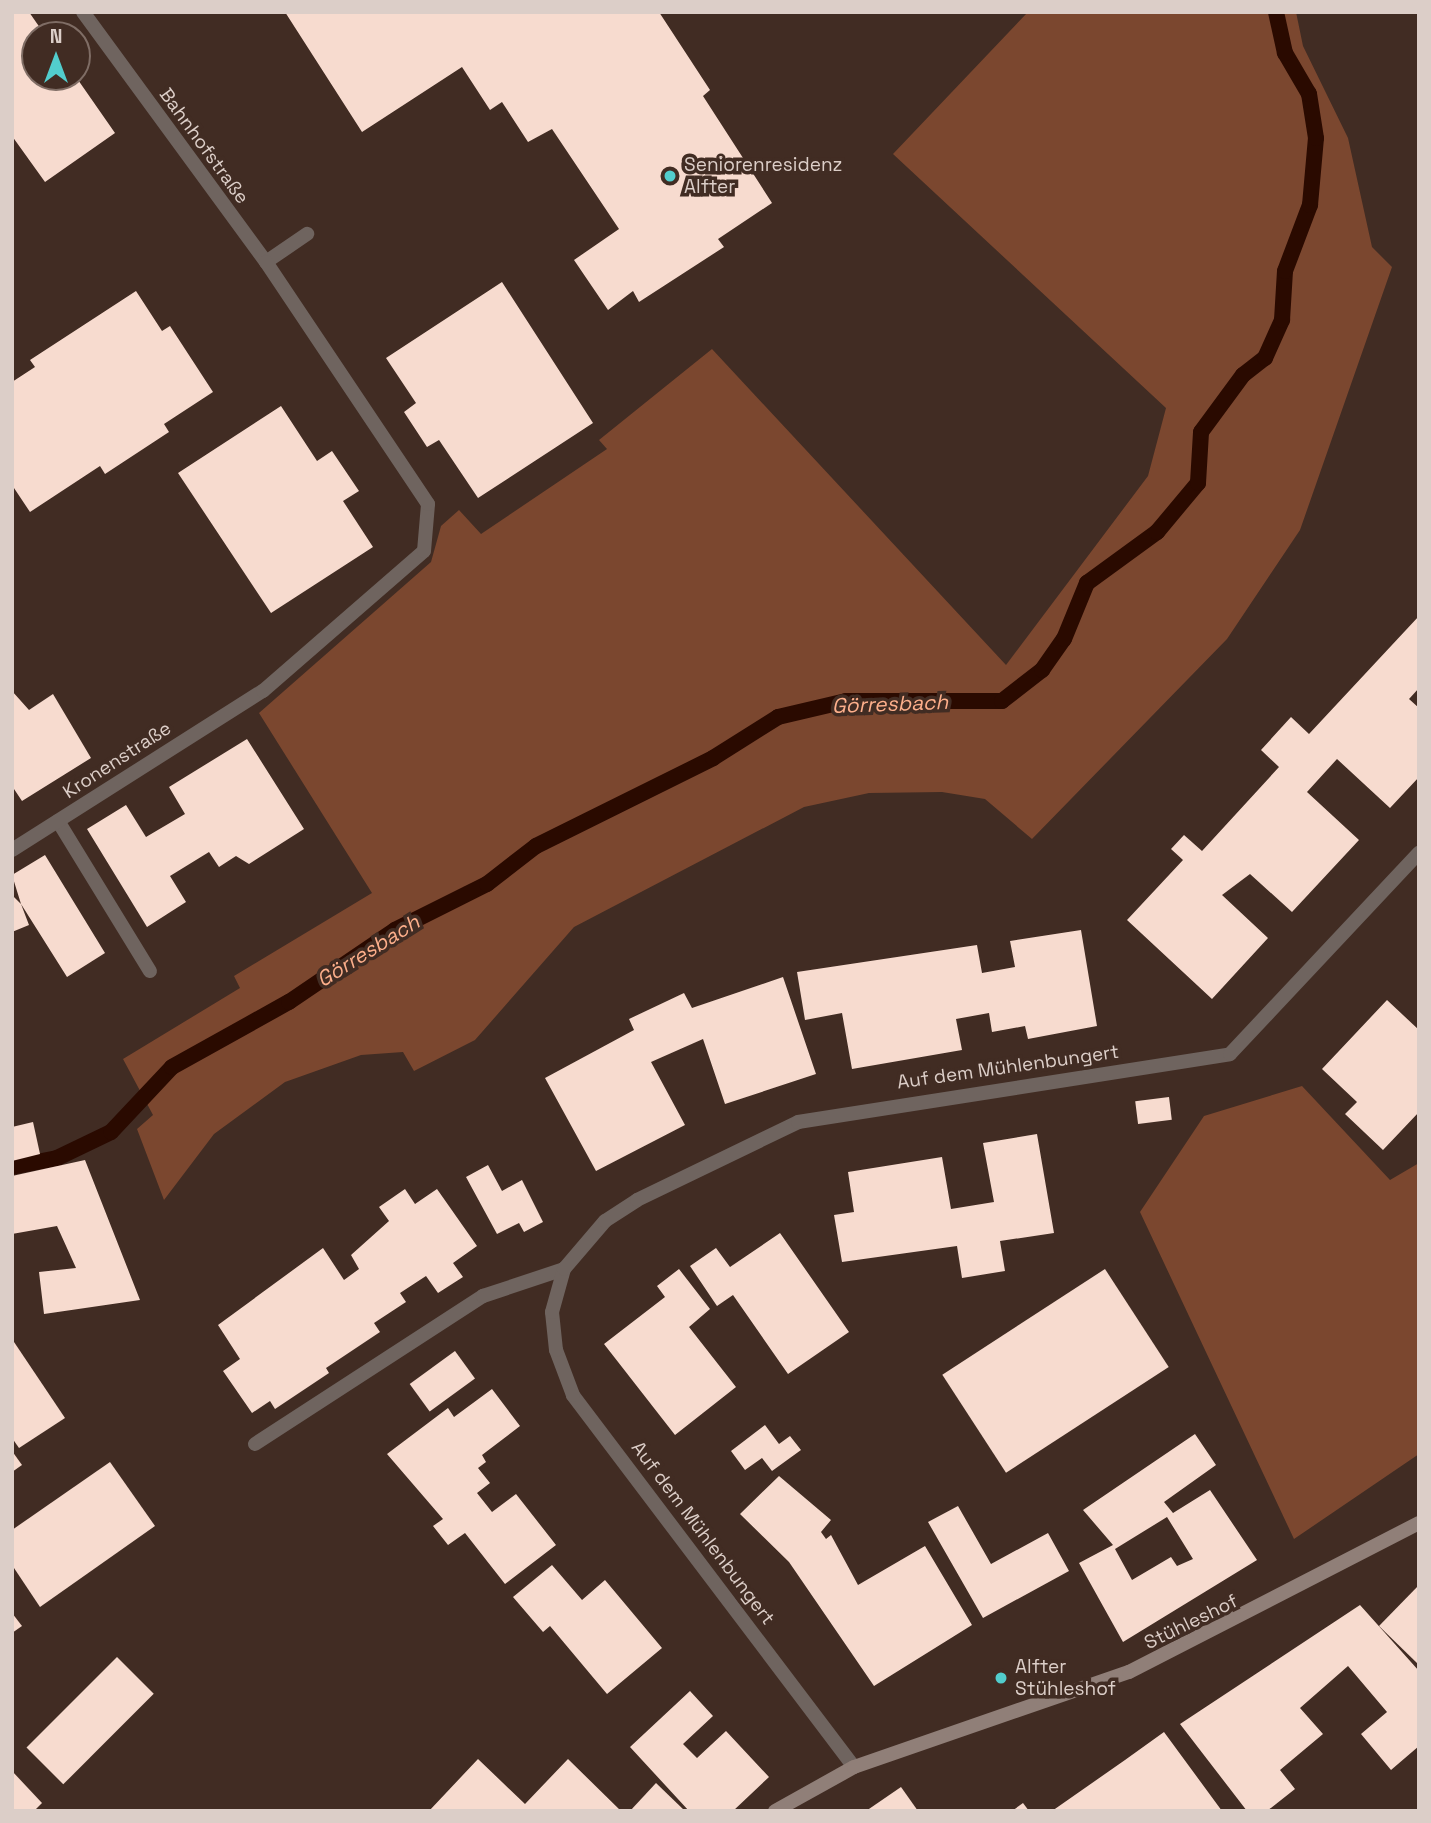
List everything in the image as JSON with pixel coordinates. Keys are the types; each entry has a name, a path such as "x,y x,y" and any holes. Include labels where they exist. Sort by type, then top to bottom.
{"street":[{"name":"Bahnhofstraße","path":"83,12 266,262 428,504 424,551 242,703"},
{"path":"266,262 307,234"},
{"name":"Kronenstraße","path":"12,849 242,703"},
{"path":"58,821 150,971"},
{"name":"Auf dem Mühlenbungert","path":"853,1767 573,1395 556,1350 552,1312 564,1269 605,1221 637,1200 798,1122 1230,1054 1419,853"},
{"path":"254,1444 483,1296 564,1269"},
{"name":"Stühleshof","path":"775,1811 853,1767 1129,1672 1419,1522"}],"shaded area":[{"path":"1028,12 1296,12 1303,46 1348,138 1372,247 1392,267 1300,530 1227,639 1032,839 985,799 942,792 869,793 804,807 574,927 475,1040 414,1071 403,1052 361,1055 285,1082 214,1134 164,1200 137,1129 153,1115 123,1059 240,988 234,976 372,893 259,713 431,562 441,526 459,510 481,534 607,449 599,440 712,349 1006,665 1148,476 1166,408 893,154"},
{"path":"1302,1086 1390,1180 1419,1163 1419,1454 1294,1539 1140,1212 1204,1116"}],"building":[{"path":"12,12 29,12 35,21 21,21 21,91 86,91 115,133 45,182 12,136"},
{"name":"Seniorenresidenz Alfter","path":"285,12 659,12 710,90 703,96 772,203 718,239 724,247 639,302 633,291 608,310 574,260 619,229 552,129 528,142 502,102 490,110 462,67 362,132"},
{"path":"502,282 593,423 478,498 439,440 427,447 404,412 416,403 386,358"},
{"path":"136,291 162,331 170,326 213,392 164,424 169,432 105,474 100,466 30,512 12,485 12,382 35,367 30,360"},
{"path":"281,406 317,461 332,451 359,491 343,501 373,547 271,613 178,473"},
{"path":"1419,616 1419,688 1409,699 1419,708 1419,777 1390,808 1337,759 1307,792 1359,840 1292,912 1250,874 1222,895 1268,938 1212,999 1127,920 1183,860 1171,849 1184,835 1202,851 1279,767 1261,750 1291,717 1309,734"},
{"path":"12,691 29,710 53,694 91,758 22,801 12,786"},
{"path":"247,739 304,829 249,864 236,856 219,867 209,852 170,876 186,902 147,927 87,829 126,805 146,837 185,814 169,787"},
{"path":"45,855 105,953 67,977 21,904 12,875"},
{"path":"12,895 21,904 29,925 12,932"},
{"path":"1081,930 1097,1026 1028,1039 1025,1026 992,1032 989,1013 956,1019 962,1050 852,1069 842,1013 805,1020 797,972 977,945 982,973 1015,967 1010,941"},
{"path":"783,977 816,1074 725,1104 703,1039 651,1062 685,1125 596,1171 545,1078 634,1030 629,1019 684,993 692,1008"},
{"path":"1387,1000 1419,1030 1419,1112 1383,1150 1345,1114 1357,1102 1322,1069"},
{"path":"1169,1097 1172,1120 1138,1124 1135,1101"},
{"path":"33,1122 40,1154 12,1161 12,1127"},
{"path":"1037,1134 1054,1233 1000,1241 1005,1271 962,1278 957,1246 842,1262 834,1215 854,1212 848,1172 942,1157 951,1209 994,1202 983,1143"},
{"path":"85,1160 140,1300 44,1314 39,1272 76,1268 57,1226 12,1234 12,1176"},
{"path":"488,1165 502,1191 522,1180 543,1222 524,1232 519,1223 497,1234 466,1177"},
{"path":"405,1189 415,1204 437,1189 477,1246 453,1263 463,1277 438,1293 426,1276 400,1293 406,1302 374,1323 380,1332 326,1368 329,1373 275,1409 270,1401 252,1413 223,1371 240,1359 218,1325 323,1248 344,1280 359,1269 351,1255 389,1221 379,1207"},
{"path":"780,1233 849,1332 788,1374 733,1295 717,1306 690,1266 716,1248 730,1267"},
{"path":"679,1269 710,1309 689,1327 736,1387 675,1435 604,1344 665,1297 657,1286"},
{"path":"1105,1269 1169,1367 1006,1473 942,1375"},
{"path":"12,1339 65,1418 19,1448 12,1438"},
{"path":"455,1351 475,1379 430,1411 410,1384"},
{"path":"492,1389 520,1426 482,1455 486,1462 478,1468 490,1483 477,1493 492,1512 516,1494 556,1545 505,1584 465,1533 448,1545 433,1526 443,1519 387,1454 448,1408 454,1417"},
{"path":"765,1425 779,1444 790,1436 801,1450 772,1471 762,1458 745,1470 731,1451"},
{"path":"1195,1434 1216,1465 1164,1502 1173,1513 1210,1490 1257,1560 1123,1642 1079,1563 1113,1545 1083,1510","holes":["1167,1517 1193,1559 1177,1566 1171,1557 1132,1580 1115,1549"]},
{"path":"12,1451 22,1465 12,1472"},
{"path":"110,1462 155,1526 40,1607 12,1565 12,1530"},
{"path":"779,1476 831,1520 821,1532 826,1539 831,1535 858,1585 925,1546 972,1625 874,1686 789,1562 740,1514"},
{"path":"958,1506 991,1564 1048,1533 1069,1571 983,1618 928,1522"},
{"path":"552,1565 582,1600 605,1580 662,1648 607,1694 550,1626 543,1632 513,1597"},
{"path":"1419,1585 1419,1665 1379,1626"},
{"path":"1360,1605 1419,1671 1419,1746 1391,1770 1361,1734 1387,1712 1348,1666 1300,1708 1323,1734 1280,1770 1295,1789 1267,1811 1247,1811 1180,1724"},
{"path":"12,1613 22,1626 12,1633"},
{"path":"117,1657 154,1694 63,1784 26,1748"},
{"path":"690,1691 713,1716 683,1744 697,1758 726,1731 769,1777 733,1811 689,1811 630,1747"},
{"path":"1164,1732 1222,1811 1052,1811 1125,1760"},
{"path":"478,1759 525,1804 568,1759 621,1811 429,1811"},
{"path":"12,1771 42,1803 34,1811 12,1811"},
{"path":"656,1783 685,1811 630,1811"},
{"path":"901,1787 918,1811 866,1811"},
{"path":"1023,1803 1029,1811 1012,1811"}],"waterway":[{"name":"Görresbach","path":"12,1167 57,1158 111,1132 172,1067 289,1002 395,930 487,884 536,846 713,758 778,717 846,701 1002,701 1042,670 1064,639 1087,583 1157,532 1198,483 1201,432 1243,375 1265,358 1282,320 1285,271 1310,205 1316,138 1309,94 1285,53 1276,12"}],"place":[{"name":"Seniorenresidenz Alfter","path":"670,176"},
{"name":"Alfter Stühleshof","path":"1001,1678"}]}
